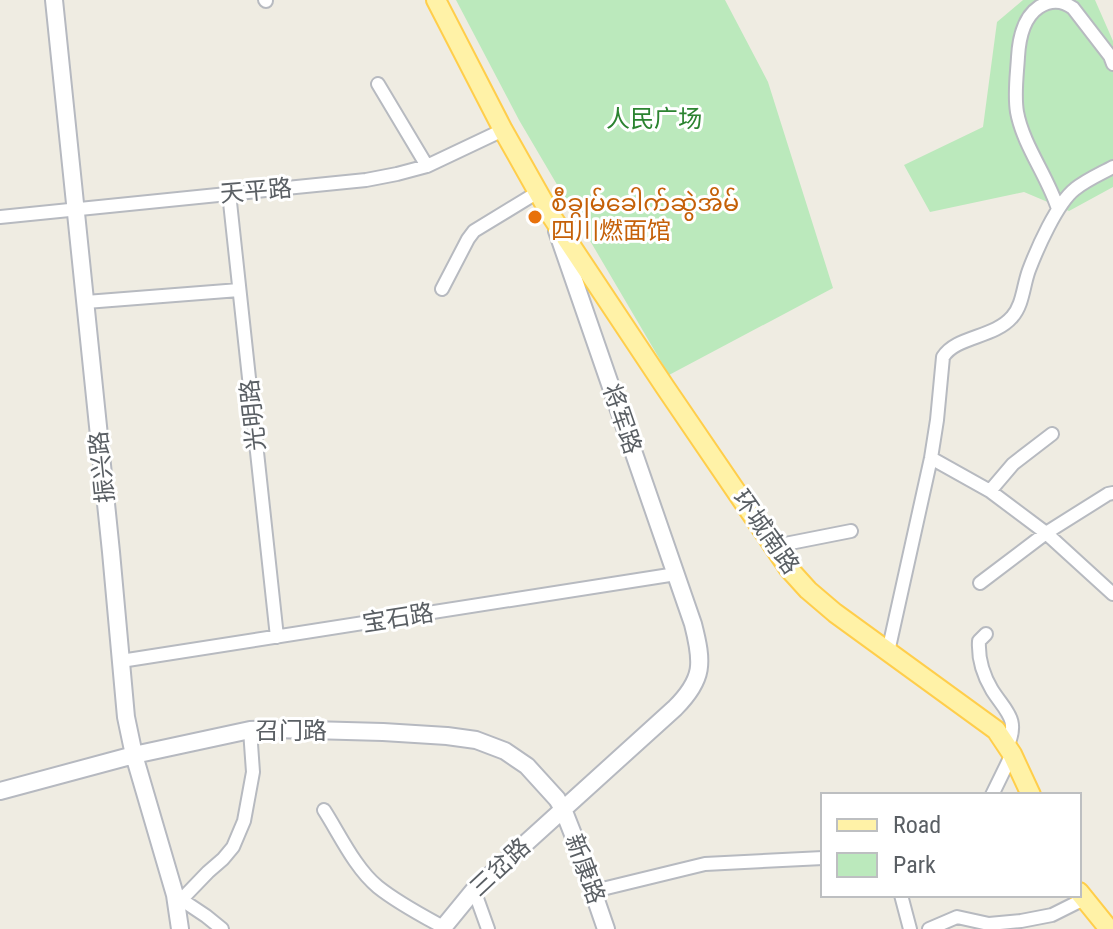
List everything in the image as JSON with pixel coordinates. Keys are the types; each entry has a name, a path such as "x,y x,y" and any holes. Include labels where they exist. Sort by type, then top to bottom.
{"main road":[{"name":"振兴路","path":"54,0 126,717 134,755 178,897 180,929"},
{"name":"将军路","path":"436,0 552,217 698,643 699,675 694,687 675,708 563,809"},
{"name":"环城南路","path":"552,217 789,569 835,613 996,730 1010,750 1030,793"},
{"path":"588,322 595,311 611,306"},
{"name":"召门路","path":"0,791 134,755 250,730 383,732 476,740 505,751 527,766 563,809"},
{"name":"三岔路","path":"442,928 474,890 563,809"},
{"name":"新康路","path":"563,809 606,929"},
{"path":"1082,895 1109,929"}],"street":[{"path":"1058,209 1053,191 1017,114 1015,90 1019,43 1031,13 1042,5 1058,0 1065,2 1073,8 1113,64"},
{"path":"378,84 427,166"},
{"name":"天平路","path":"0,217 366,180 427,166 503,130"},
{"path":"888,652 931,458 943,357 948,349 997,330 1018,310 1029,269 1058,209 1073,191 1113,167"},
{"path":"442,289 474,231 538,192"},
{"name":"光明路","path":"229,193 277,637"},
{"path":"86,302 239,290"},
{"path":"990,491 1013,464 1052,434"},
{"path":"931,458 990,491 1046,533 1113,594"},
{"path":"980,583 1046,533 1113,493"},
{"path":"775,546 851,531"},
{"name":"宝石路","path":"121,661 676,574"},
{"path":"986,634 979,641 984,673 1011,719 1013,733 1010,750 993,793"},
{"path":"222,929 178,897 233,847 244,821 253,772 250,730"},
{"path":"324,810 360,867 376,886 442,928"},
{"path":"594,891 705,864 821,858"},
{"path":"474,890 488,929"},
{"path":"902,897 910,929"},
{"path":"929,929 957,917 989,924 1052,915 1079,897"}],"green space":[{"name":"人民广场","path":"456,0 725,0 768,82 833,288 669,375 519,120"},
{"path":"1023,0 1095,0 1113,41 1113,187 1069,211 1024,192 930,212 904,165 983,127 997,22"}],"place":[{"name":"စီချွမ်ခေါက်ဆွဲအိမ် 四川燃面馆","path":"535,217"}]}
